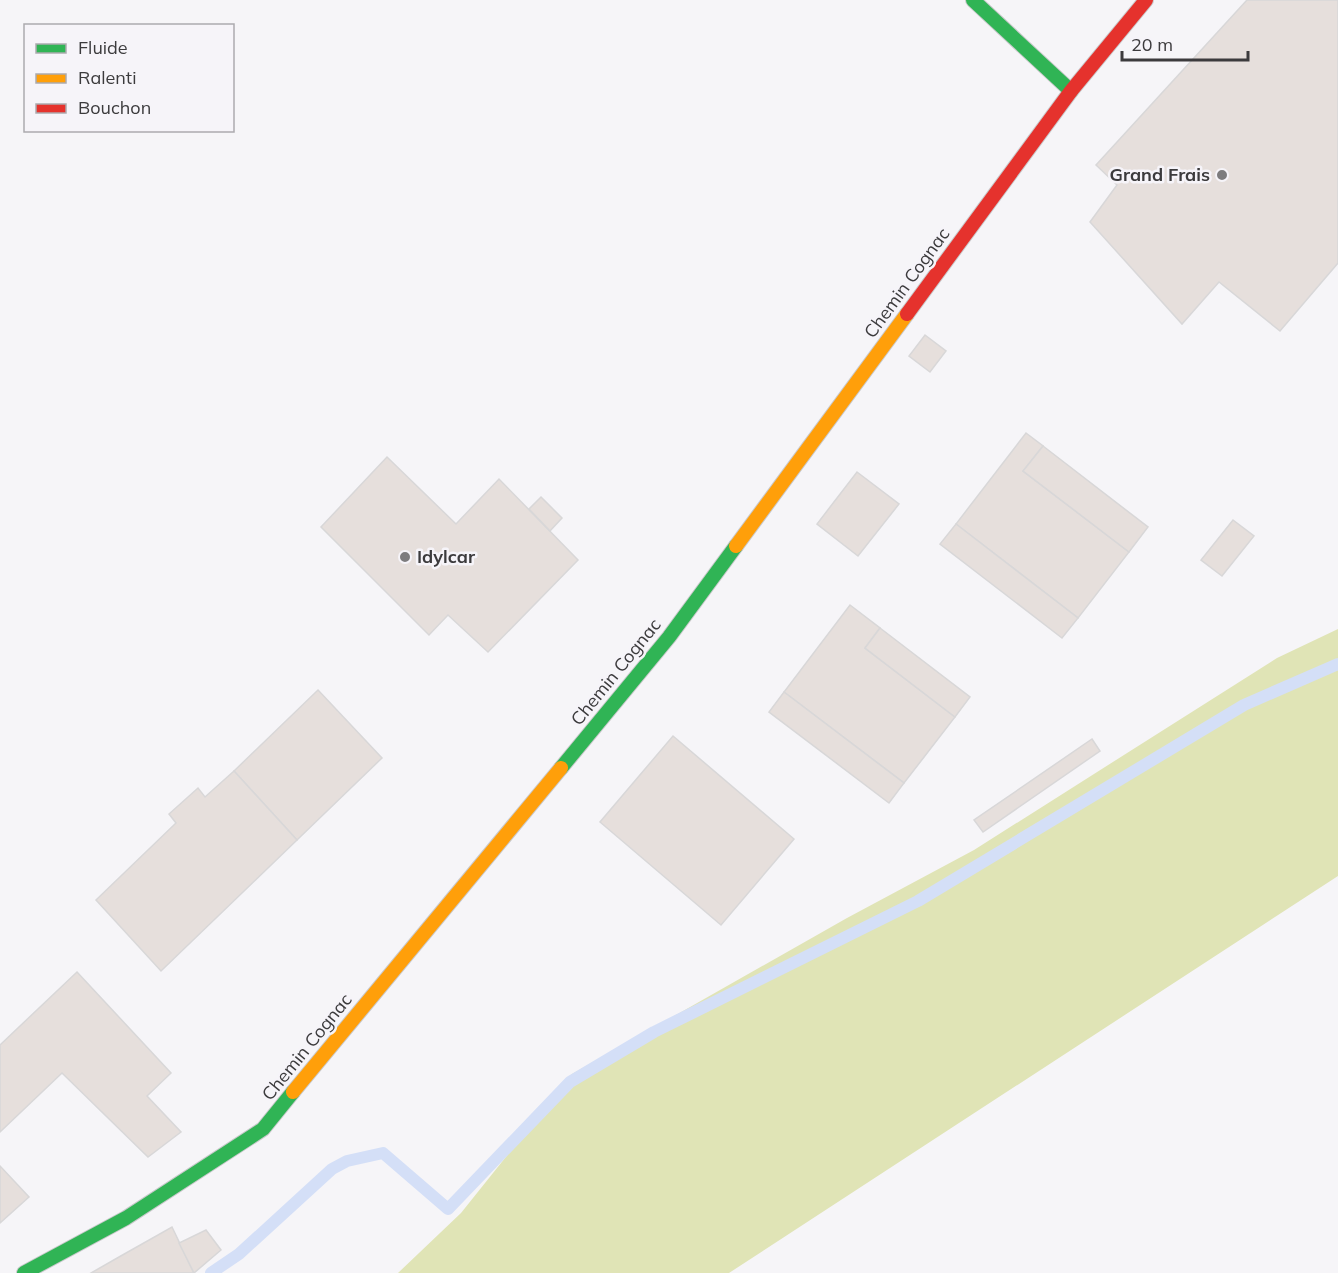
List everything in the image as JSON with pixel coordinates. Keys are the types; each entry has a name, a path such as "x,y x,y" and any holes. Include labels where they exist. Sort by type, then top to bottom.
{"street":[{"path":"973,0 1071,91"},
{"name":"Chemin Cognac","path":"24,1273 126,1218 263,1129 669,637 1071,91 1146,0"}],"green space":[{"path":"1338,629 1338,876 729,1273 398,1273 461,1213 572,1074 847,918 974,850 1277,658"}],"building":[{"name":"Grand Frais","path":"1247,0 1338,0 1338,263 1280,331 1219,282 1182,324 1090,222 1117,185 1096,165"},
{"path":"925,335 946,351 930,372 909,356"},
{"path":"1026,433 1043,446 1023,471 1129,552 1078,618 956,524"},
{"path":"1043,446 1148,527 1129,552 1023,471"},
{"path":"387,457 456,524 499,479 578,560 488,652 448,615 429,635 321,527"},
{"path":"857,472 899,504 858,556 817,524"},
{"path":"541,497 562,518 550,531 529,509"},
{"path":"1233,520 1254,536 1222,576 1201,560"},
{"path":"956,524 1078,618 1062,638 940,544"},
{"path":"850,605 880,628 865,648 955,717 904,783 784,692"},
{"path":"880,628 970,697 955,717 865,648"},
{"path":"318,690 382,758 297,840 234,771"},
{"path":"784,692 904,783 889,803 769,712"},
{"path":"673,736 794,839 721,925 600,822"},
{"path":"1092,739 1100,751 983,832 974,820"},
{"path":"234,771 297,840 161,971 96,900 176,823 169,814 198,788 205,797"},
{"path":"77,972 171,1073 147,1096 181,1132 148,1157 62,1073 0,1132 0,1045"},
{"path":"0,1166 29,1197 0,1223"},
{"path":"172,1227 194,1273 91,1273 119,1257"},
{"path":"206,1230 221,1250 194,1273 179,1243"}],"waterway":[{"path":"211,1273 239,1254 332,1169 347,1161 383,1153 448,1209 570,1082 654,1032 918,901 1244,705 1338,664"}],"traffic: fast":[{"path":"973,0 1071,91"},
{"path":"561,768 669,637 736,546"},
{"path":"24,1273 126,1218 263,1129 293,1092"}],"traffic: slow":[{"path":"736,546 907,314"},
{"path":"293,1092 561,768"}],"traffic: jam":[{"path":"907,314 1071,91 1146,0"}],"place":[{"name":"Grand Frais","path":"1222,175"},
{"name":"Idylcar","path":"405,557"}]}
